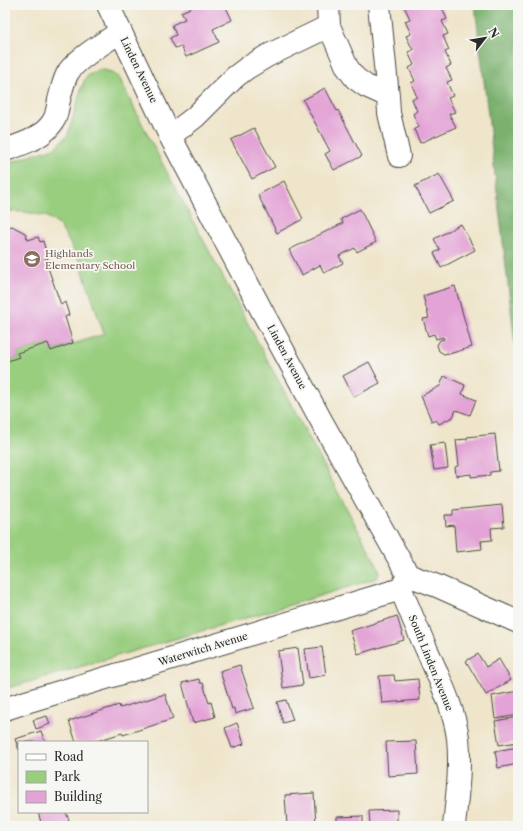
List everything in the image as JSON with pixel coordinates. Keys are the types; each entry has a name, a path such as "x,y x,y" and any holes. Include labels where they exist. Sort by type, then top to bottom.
{"street":[{"name":"Linden Avenue","path":"108,5 170,136 405,582"},
{"path":"379,5 389,113 399,156"},
{"path":"170,136 195,117 235,77 328,15 348,67 355,78 366,86 388,96"},
{"path":"5,150 27,142 40,135 50,127 55,117 64,79 70,70 80,60 120,32"},
{"path":"405,582 437,586 518,622"},
{"name":"Waterwitch Avenue","path":"5,709 405,582"},
{"name":"South Linden Avenue","path":"405,582 417,628 446,694 458,736 458,786 454,826"}],"green space":[{"path":"475,5 518,5 518,369"},
{"path":"101,69 111,72 119,77 160,159 379,569 379,574 377,578 300,602 5,689 5,362 19,357 17,353 48,343 51,351 104,334 79,260 59,225 46,216 25,212 5,211 5,164 54,148 68,135 81,89 86,77"}],"building":[{"path":"197,5 225,5 232,20 213,29 219,42 186,57 181,46 175,48 170,38 176,35 172,25 185,19 181,12"},
{"path":"441,5 447,19 442,21 448,34 443,36 449,50 445,52 451,65 446,68 452,80 447,82 453,96 448,98 455,112 449,114 456,127 420,143 414,129 419,127 413,114 417,111 412,99 417,97 411,83 415,81 409,68 414,65 408,52 413,50 406,36 411,34 405,21 410,19 404,6"},
{"path":"325,88 362,156 334,170 325,154 330,151 303,100"},
{"path":"254,128 275,167 252,179 231,140"},
{"path":"439,174 454,201 429,213 415,186"},
{"path":"284,181 303,219 277,233 258,195"},
{"path":"360,209 376,242 357,252 355,248 339,256 343,263 324,273 320,265 302,275 289,250 343,223 341,219"},
{"path":"461,224 475,250 441,268 434,253 440,250 434,239"},
{"path":"12,226 25,233 28,240 38,237 40,242 43,241 48,259 45,259 61,305 65,302 69,315 65,317 73,343 51,351 48,343 17,353 19,357 5,362 5,228"},
{"path":"455,286 472,347 449,354 444,354 439,351 437,345 440,340 444,339 443,337 436,339 434,334 428,336 423,319 429,318 423,296"},
{"path":"369,362 380,383 354,397 343,376"},
{"path":"444,376 465,385 462,394 476,400 470,415 456,410 453,417 439,424 436,420 432,422 421,396 440,386"},
{"path":"495,434 499,471 490,472 490,475 471,477 471,474 456,476 455,467 459,466 456,440 467,439 467,437"},
{"path":"445,443 448,468 434,470 430,445"},
{"path":"502,505 504,527 491,528 492,540 481,541 482,549 456,552 454,525 446,526 445,515 453,515 453,510"},
{"path":"397,616 404,640 358,654 350,631"},
{"path":"322,647 326,675 309,678 305,649"},
{"path":"298,648 303,685 283,688 278,651"},
{"path":"478,654 486,667 499,659 511,680 486,695 466,661"},
{"path":"240,665 254,708 235,714 220,671"},
{"path":"394,675 395,681 418,679 420,700 382,703 379,676"},
{"path":"199,679 200,683 203,683 209,703 211,702 215,717 193,723 182,683"},
{"path":"518,691 518,715 495,719 492,696"},
{"path":"165,694 173,719 123,735 122,733 97,741 76,741 69,721 119,705 120,708"},
{"path":"286,700 293,720 283,723 277,702"},
{"path":"47,716 50,724 36,729 33,720"},
{"path":"518,717 518,742 499,745 495,721"},
{"path":"237,723 244,744 232,748 225,728"},
{"path":"41,731 45,741 18,741 18,747 15,739"},
{"path":"416,741 418,774 388,776 386,742"},
{"path":"518,747 518,764 498,768 495,751"},
{"path":"314,793 316,826 287,826 285,795"},
{"path":"397,810 397,826 370,826 369,811"},
{"path":"38,813 66,813 71,826 42,826"},
{"path":"363,816 363,826 337,826 337,817"}],"place":[{"name":"Highlands Elementary School","path":"32,259"}]}
